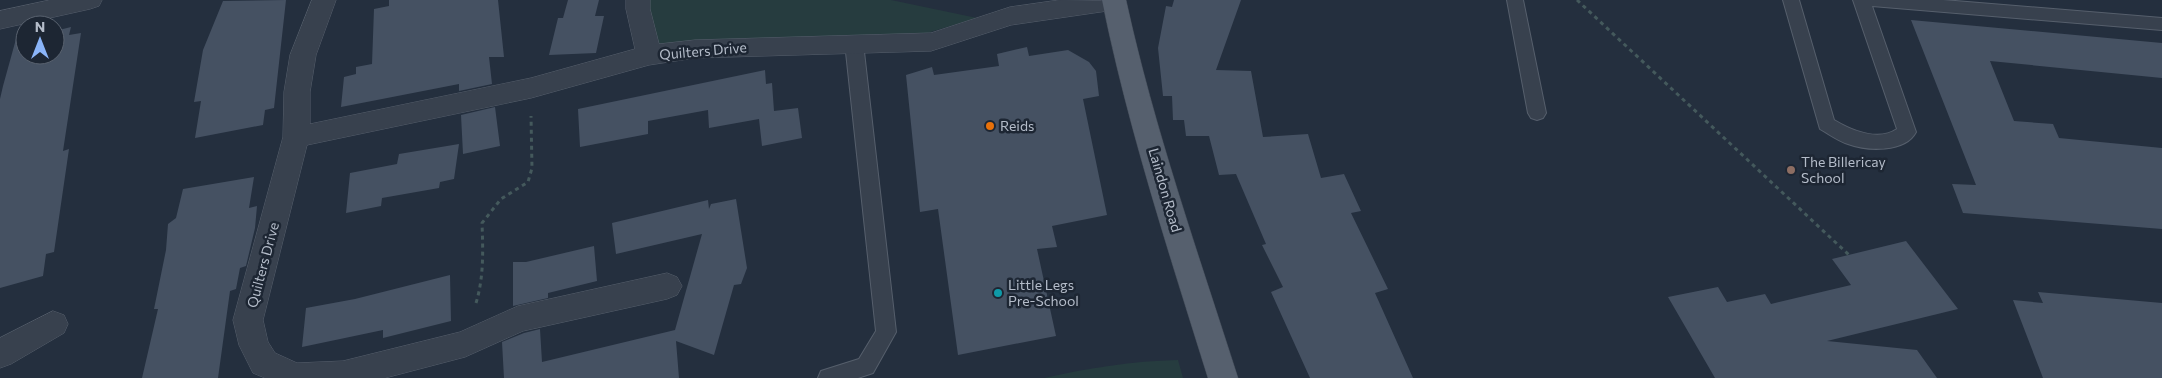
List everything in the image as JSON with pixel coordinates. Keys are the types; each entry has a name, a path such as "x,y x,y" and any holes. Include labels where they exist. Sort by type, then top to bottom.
{"main road":[{"name":"Laindon Road","path":"1114,0 1127,62 1181,246 1223,378"}],"street":[{"path":"0,20 90,0"},
{"name":"Quilters Drive","path":"324,0 303,55 297,92 296,137 248,320 254,346 264,363 296,378 343,375 465,344 518,319 667,286"},
{"path":"638,0 638,9 649,55"},
{"name":"Quilters Drive","path":"296,137 531,88 649,55 695,49 931,42 1010,16 1114,0"},
{"path":"0,354 53,324"}],"lane":[{"path":"1515,0 1537,113"},
{"path":"1791,0 1826,124 1851,138 1892,142 1907,132 1861,0"},
{"path":"1869,0 2162,24"},
{"path":"828,378 866,366 886,332 854,44"}],"path":[{"path":"1577,0 1849,255"},
{"path":"465,344 480,289 483,257 482,222 501,199 528,182 532,168 531,88"}],"green space":[{"path":"638,0 891,0 977,18 927,33 648,48"},
{"path":"1178,360 1183,378 1044,378 1111,366"}],"building":[{"path":"286,0 274,108 265,110 263,125 195,138 201,101 194,102 203,50 223,1"},
{"path":"389,0 498,0 504,57 489,57 492,84 459,91 459,84 341,107 344,77 356,74 356,67 372,64 374,9 389,6"},
{"path":"568,0 599,0 595,16 604,16 596,53 549,55 558,18 563,18"},
{"path":"1174,0 1241,0 1216,70 1251,71 1263,137 1308,134 1321,178 1344,174 1361,211 1351,213 1388,289 1375,293 1413,378 1310,378 1271,292 1283,287 1262,245 1266,244 1236,174 1219,175 1209,136 1186,136 1184,120 1173,120 1172,96 1163,96 1158,48 1166,6 1172,7"},
{"path":"1911,20 2162,43 2162,78 1990,61 2014,121 2053,124 2059,138 2162,148 2162,229 1963,213 1952,184 1976,185"},
{"path":"71,27 69,35 81,33 63,151 69,149 54,252 46,254 43,276 0,288 0,99 3,86 15,43 15,65 65,65 65,28"},
{"path":"1027,47 1029,56 1068,50 1089,62 1096,71 1099,96 1083,99 1107,215 1052,226 1057,247 1037,249 1056,336 958,355 938,209 920,212 906,75 932,67 934,75 999,66 997,54"},
{"path":"765,70 766,84 772,83 774,111 798,108 802,138 762,146 759,119 709,128 708,110 648,121 648,134 580,147 578,109"},
{"path":"495,107 500,146 463,154 461,115"},
{"path":"459,144 454,179 440,182 439,188 382,198 381,206 346,213 350,173 397,164 399,154"},
{"path":"254,177 249,208 257,206 255,228 246,266 240,268 236,289 230,291 218,378 142,378 158,309 154,309 166,250 168,224 176,218 183,189"},
{"path":"736,199 747,268 741,284 734,285 714,355 676,341 679,378 504,378 502,342 524,333 540,329 542,362 675,330 702,234 616,254 612,223 708,200 709,209 711,204"},
{"path":"1906,241 1958,309 1827,341 1917,350 1937,378 1715,378 1668,297 1718,287 1727,302 1765,294 1771,304 1851,285 1832,259"},
{"path":"594,246 597,281 548,293 548,298 513,306 513,262 526,262"},
{"path":"450,275 451,321 383,338 383,330 302,347 306,308 355,299"},
{"path":"2038,292 2162,303 2162,378 2043,378 2013,300 2043,303"}],"place":[{"name":"Reids","path":"990,126"},
{"name":"The Billericay School","path":"1791,170"},
{"name":"Little Legs Pre-School","path":"998,293"}]}
